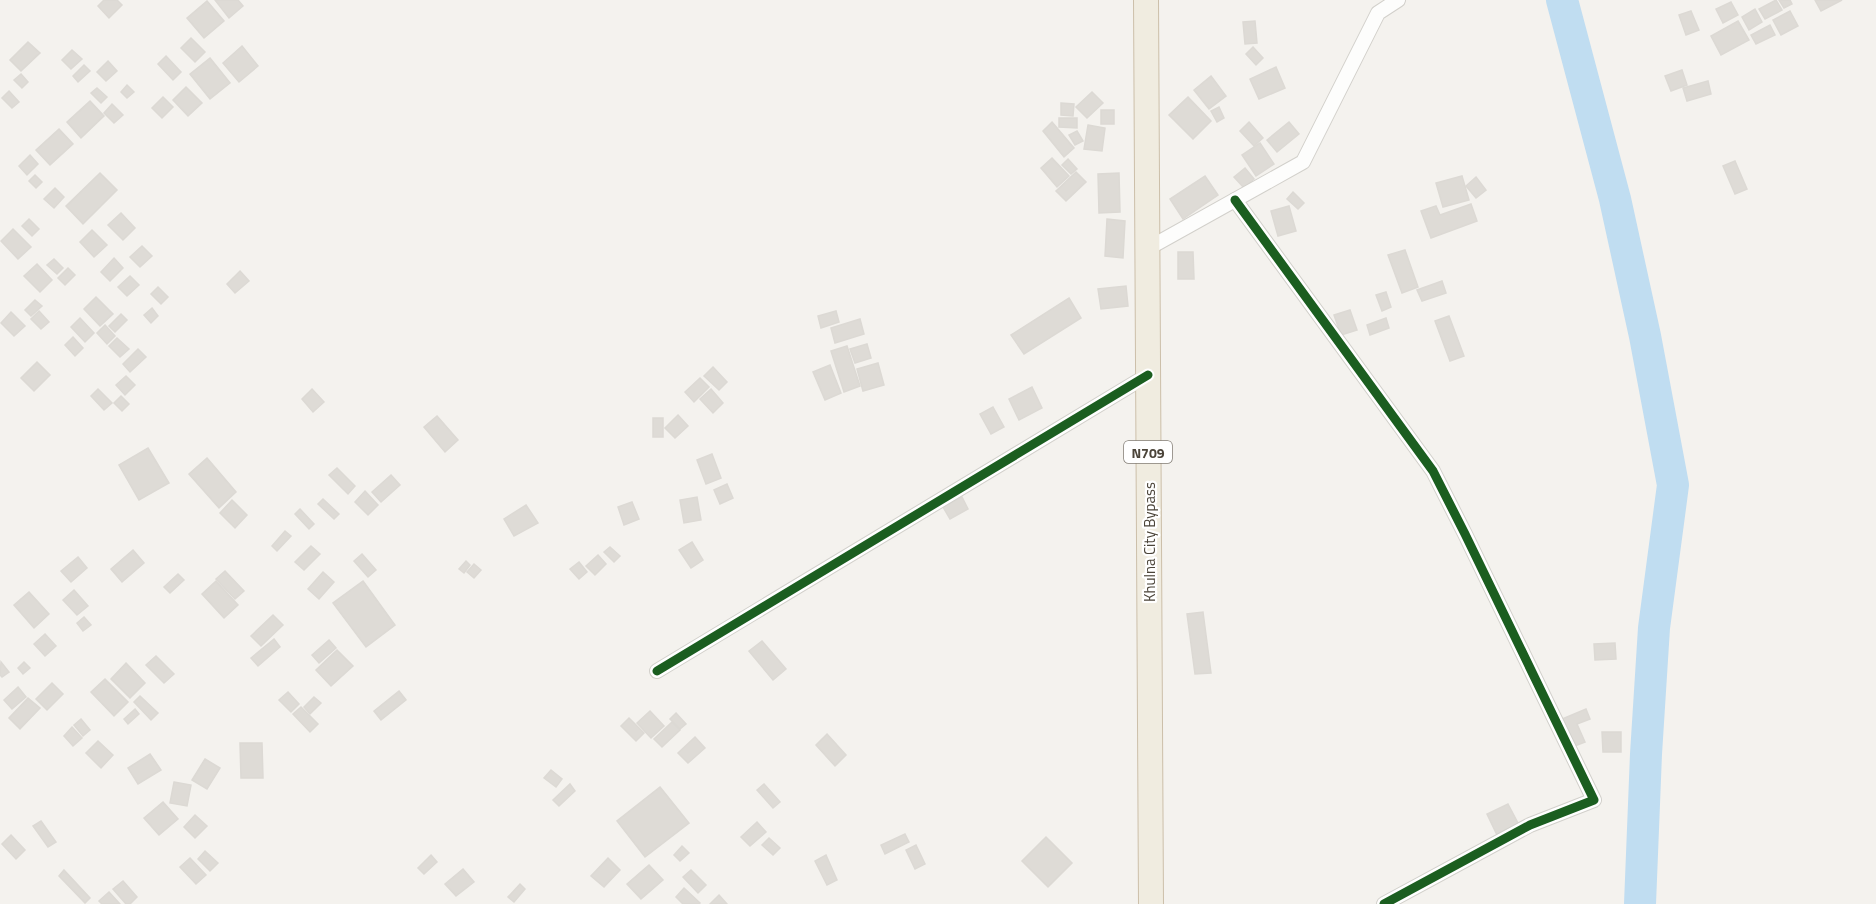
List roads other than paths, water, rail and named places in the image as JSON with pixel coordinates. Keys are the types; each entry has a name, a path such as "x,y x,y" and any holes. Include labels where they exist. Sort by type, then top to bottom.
{"highway":[{"name":"Khulna City Bypass","path":"1146,0 1151,904"}],"street":[{"path":"1147,249 1303,162 1378,14 1398,0"},
{"path":"1235,200 1433,471 1594,800 1530,825 1384,904"},
{"path":"657,671 1148,375"}],"waterway":[{"path":"1562,0 1615,199 1645,336 1673,485 1654,628 1640,904"}]}
